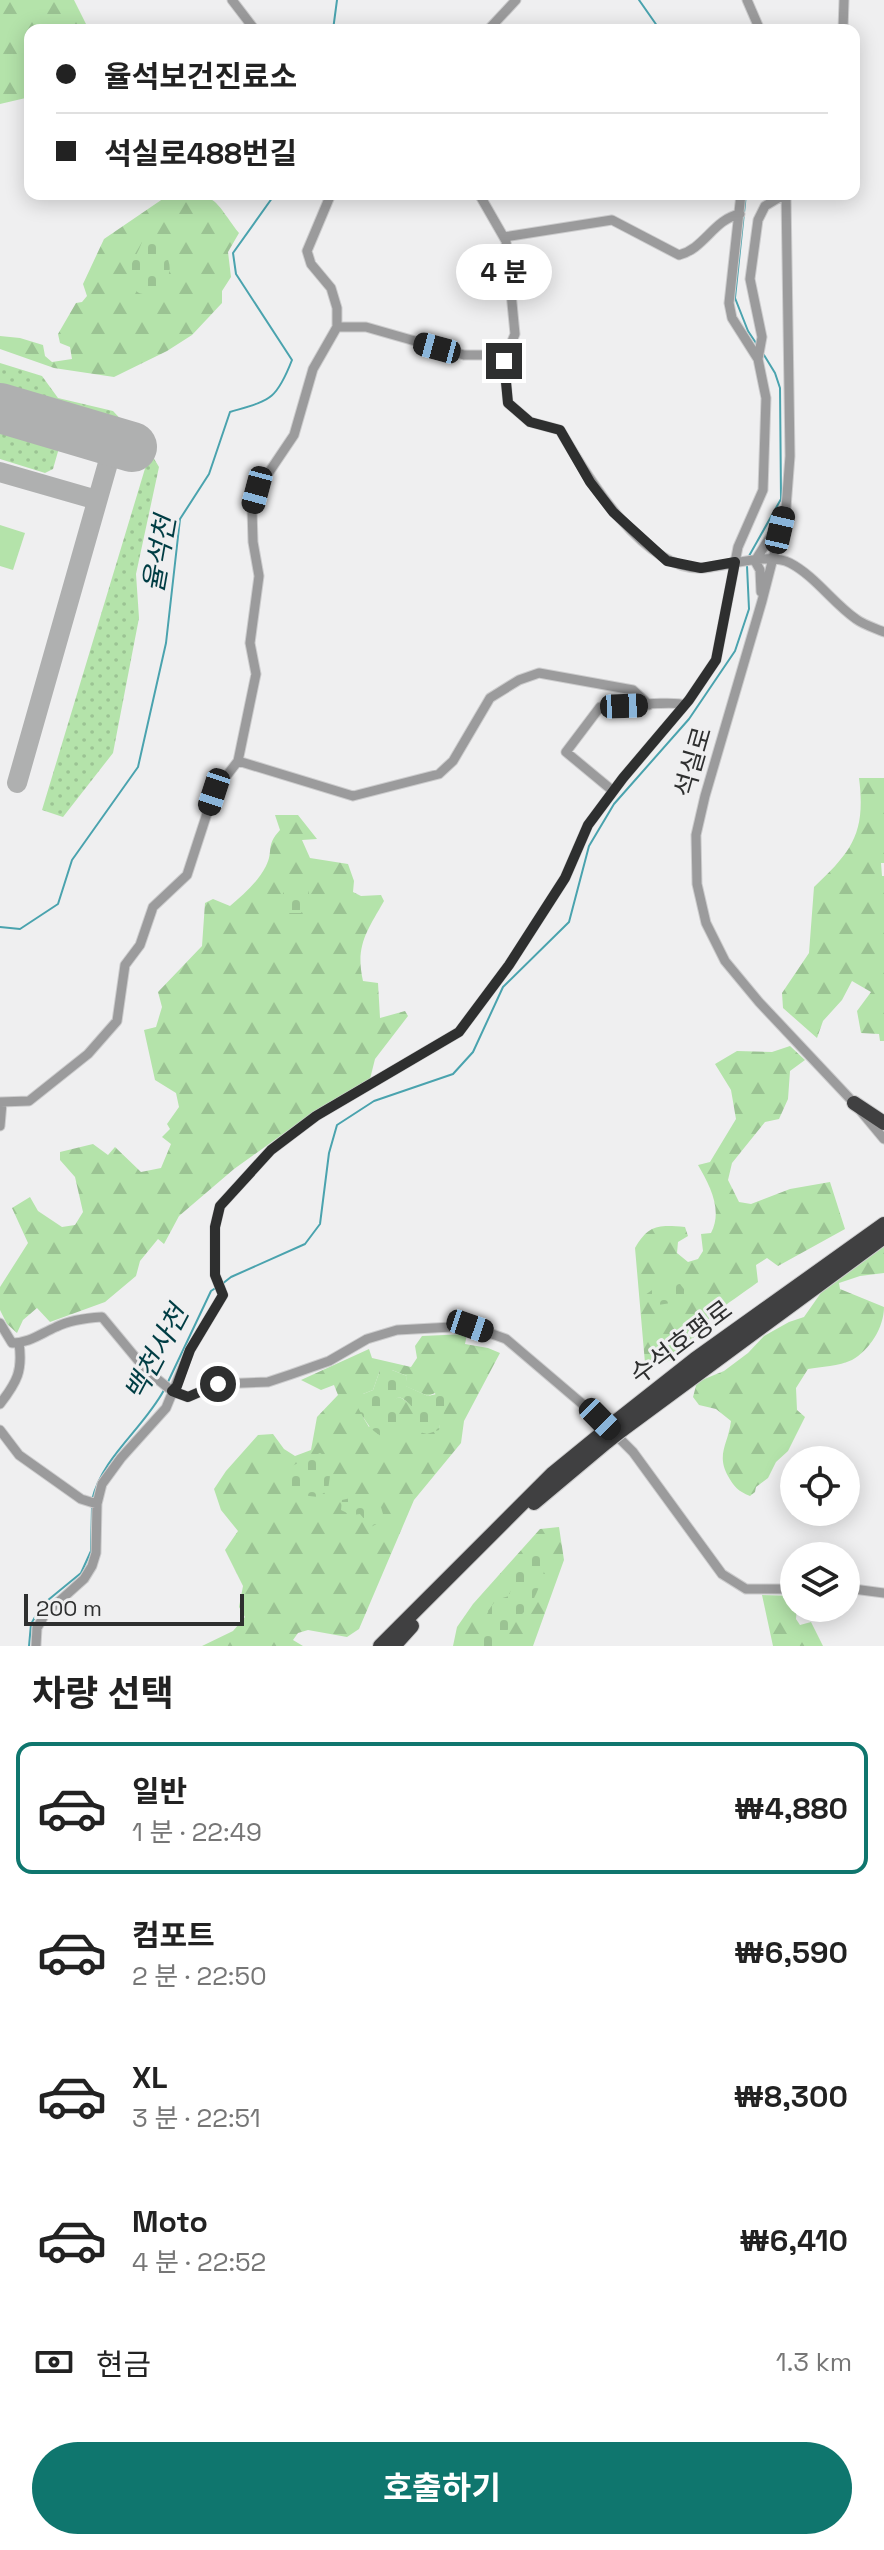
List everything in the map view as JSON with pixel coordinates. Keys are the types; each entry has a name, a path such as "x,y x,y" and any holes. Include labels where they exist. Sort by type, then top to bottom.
{"highway":[{"path":"854,1103 884,1123"},
{"name":"수석호평로","path":"394,1646 525,1510 695,1359 884,1224"},
{"name":"수석호평로","path":"619,1426 884,1237"},
{"name":"수석호평로","path":"380,1646 552,1474 604,1438"}],"street":[{"path":"232,0 250,24"},
{"path":"498,24 516,0"},
{"path":"747,0 757,24"},
{"path":"843,24 844,0"},
{"path":"0,1126 1,1103 29,1101 88,1054 117,1021 125,965 140,945 153,907 187,875 214,792 238,761 256,674 250,643 259,576 253,542 252,509 257,490 294,435 313,369 337,327 337,308 331,288 311,264 307,251 328,200"},
{"path":"482,200 504,237 513,296 515,334 504,361 508,403 530,422 560,430 590,482 613,512 667,561 701,568 747,561 789,562 857,620 884,632"},
{"path":"741,200 729,303 732,318 758,357 766,398 763,490 738,547 747,561 760,570 762,601"},
{"path":"758,357 762,337 750,279 758,220 765,206 775,200"},
{"name":"석실로","path":"785,200 790,456 785,512 705,796 696,835 697,884 706,923 725,961 884,1139"},
{"path":"504,237 612,220 679,255 690,252 728,216 740,214"},
{"path":"337,327 366,327 464,355 506,355"},
{"path":"167,1387 177,1386 190,1350 223,1295 215,1275 215,1227 220,1206 271,1150 316,1116 459,1032 509,965 565,878 588,825 716,660 747,561 785,512"},
{"path":"238,761 353,796 439,774 453,761 490,698 519,680 539,673 633,690 649,705"},
{"path":"613,791 566,752 600,707 677,701 684,705"},
{"path":"0,1323 12,1343 25,1343 60,1325 102,1317 146,1370 167,1387 188,1397 218,1384 268,1382 329,1361 367,1339 397,1330 470,1326 506,1339 600,1419 633,1452 722,1574 746,1589 780,1589"},
{"path":"0,1404 17,1381 21,1357 19,1343"},
{"path":"36,1646 37,1628 45,1614 84,1579 92,1566 96,1553 93,1503 102,1484 166,1408 167,1387"},
{"path":"0,1430 19,1455 93,1503"},
{"path":"860,1590 884,1593"}],"green space":[{"path":"0,0 74,0 86,24 24,24 24,98 0,104"},
{"path":"161,200 212,200 239,233 228,252 231,277 222,291 222,303 192,335 114,377 54,368 0,349 0,336 20,338 43,345 45,356 52,362 72,359 70,347 60,343 58,334 76,303 87,296 83,284 104,239"},
{"path":"149,238 164,252 170,266 166,280 152,296 138,293 129,273 142,242"},
{"path":"0,363 42,376 58,398 113,411 150,452 126,428 0,391"},
{"path":"0,425 55,442 59,448 53,469 45,473 0,459"},
{"path":"150,452 159,467 136,574 139,618 113,753 63,817 42,810"},
{"path":"0,525 25,533 13,570 0,566"},
{"path":"859,778 884,778 884,863 881,863 884,876 884,1041 880,1041 879,1034 861,1033 857,1011 871,992 852,981 842,1000 823,1021 817,1038 783,1008 782,993 809,953 814,887 847,851 858,827"},
{"path":"275,815 298,815 317,839 302,840 310,858 348,864 354,881 353,892 361,896 381,895 384,901 362,948 363,981 378,983 380,1018 405,1011 408,1016 375,1059 369,1083 308,1116 234,1169 179,1216 164,1244 158,1239 140,1261 136,1276 105,1302 50,1322 37,1308 23,1320 17,1333 7,1324 0,1310 0,1287 28,1243 12,1208 30,1197 38,1211 62,1227 75,1225 83,1212 75,1177 60,1160 60,1152 93,1144 108,1155 115,1147 141,1172 161,1168 171,1144 162,1137 170,1129 167,1124 179,1107 176,1093 155,1080 144,1030 156,1027 162,1007 158,992 202,946 205,903 213,899 230,906 263,872 271,844 280,830"},
{"path":"304,884 309,895 306,906 301,913 288,913 278,902 284,892"},
{"path":"790,1046 805,1060 790,1071 788,1099 779,1119 765,1122 732,1163 728,1180 739,1202 751,1204 790,1189 830,1182 845,1229 778,1266 767,1258 756,1265 758,1282 712,1316 680,1356 660,1363 645,1363 635,1248 650,1230 668,1226 685,1227 688,1236 678,1242 677,1253 688,1262 698,1259 703,1251 701,1234 711,1233 715,1207 711,1190 698,1165 710,1162 736,1119 731,1090 715,1064 737,1051 772,1052"},
{"path":"884,1244 884,1273 839,1283 840,1289 884,1307 875,1337 852,1360 808,1369 796,1388 797,1410 805,1417 790,1446 780,1446 780,1458 768,1478 750,1496 730,1480 723,1462 731,1421 716,1409 699,1405 693,1397 697,1382 724,1371 764,1336 804,1317 825,1287"},
{"path":"677,1280 687,1293 685,1301 651,1306 645,1295 665,1281"},
{"path":"467,1334 465,1344 500,1353 464,1421 461,1443 414,1500 359,1629 347,1637 308,1630 298,1633 293,1640 303,1646 202,1646 233,1631 245,1617 239,1607 243,1586 225,1550 238,1531 221,1510 214,1489 226,1471 258,1435 273,1434 284,1449 295,1456 311,1450 317,1417 338,1395 334,1385 321,1390 301,1380 369,1349 372,1358 411,1367 417,1358 415,1346 422,1336","holes":["380,1370 392,1370 407,1376 405,1386 428,1396 435,1393 441,1414 439,1429 399,1397 390,1401 369,1427 363,1417 363,1394 373,1390"]},
{"path":"380,1370 392,1370 407,1376 406,1386 428,1396 445,1392 449,1398 439,1430 427,1434 416,1431 414,1410 399,1397 391,1402 397,1411 398,1428 390,1439 373,1430 356,1404 363,1394 373,1390"},
{"path":"320,1453 329,1458 328,1490 318,1497 301,1495 283,1477 294,1465"},
{"path":"355,1497 361,1502 380,1504 383,1514 380,1522 371,1527 360,1514 351,1515 341,1510 342,1500"},
{"path":"559,1527 564,1560 533,1646 453,1646 457,1627 473,1604 540,1529"},
{"path":"541,1544 548,1556 530,1605 497,1646 477,1646 477,1640 488,1633 493,1624 488,1611 496,1600 509,1596 518,1563 531,1545"},
{"path":"762,1595 780,1596 780,1622 798,1622 800,1625 811,1622 823,1646 773,1646"}],"waterway":[{"name":"율석천","path":"334,24 337,0"},
{"name":"백천사천","path":"639,0 656,24"},
{"name":"율석천","path":"0,927 20,929 58,904 72,860 138,767 166,643 180,519 209,474 230,412 270,397 281,384 292,360 236,274 233,253 271,200"},
{"name":"백천사천","path":"745,200 735,298 756,343"},
{"name":"백천사천","path":"749,556 781,499 780,388 764,355"},
{"name":"백천사천","path":"222,1284 305,1244 320,1224 329,1153 337,1125 374,1101 453,1074 473,1052 503,987 569,922 589,846 614,804 689,719 735,651 749,609 747,566"},
{"name":"백천사천","path":"167,1384 211,1291 217,1287"},
{"name":"백천사천","path":"92,1500 105,1470 164,1390"},
{"name":"백천사천","path":"29,1646 31,1624 42,1605 81,1573 91,1551 92,1507"}],"taxiway":[{"path":"17,783 114,442"},
{"path":"0,472 97,500"}],"runway":[{"path":"0,408 132,447"}],"route":[{"path":"218,1384 188,1397 172,1391 177,1386 190,1350 223,1295 215,1275 215,1227 220,1206 271,1150 316,1116 459,1032 509,965 565,878 588,825 689,700 716,660 735,562 701,568 667,561 647,544 613,512 590,482 560,430 530,422 508,403 504,361"}]}
